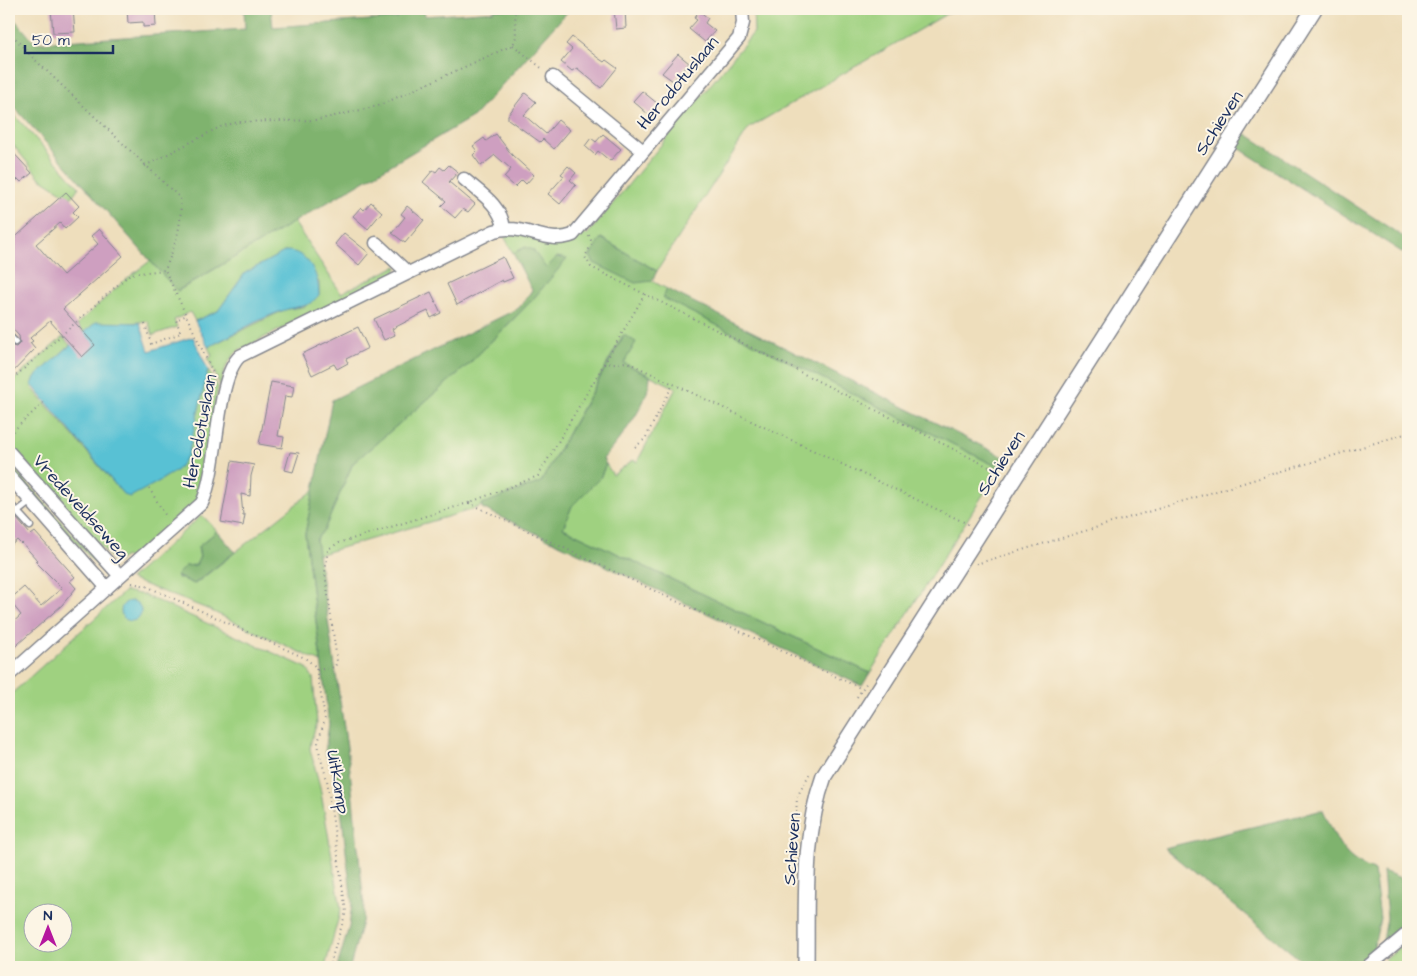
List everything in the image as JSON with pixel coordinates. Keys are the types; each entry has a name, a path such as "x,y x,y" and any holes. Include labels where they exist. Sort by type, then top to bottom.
{"street":[{"name":"Herodotuslaan","path":"120,576 202,503 209,485 227,376 236,360 247,352 504,228 517,228 553,239 573,235 739,38 743,23 742,9"},
{"name":"Schieven","path":"806,967 809,838 816,796 824,776 1314,9"},
{"name":"Herodotuslaan","path":"553,77 643,151"},
{"path":"464,179 499,209 503,217 504,228"},
{"path":"376,243 408,273"},
{"name":"Vredeveldseweg","path":"9,452 120,576 106,588 9,476"},
{"path":"9,675 106,588"},
{"path":"1367,967 1408,933"}],"lane":[{"path":"9,336 15,342"},
{"name":"Vredeveldseweg","path":"17,512 31,501"},
{"path":"9,502 30,526"}],"path":[{"path":"145,166 220,127 238,122 317,120 378,106 513,45 516,37 515,9"},
{"path":"9,31 30,55 180,198 182,216 179,234 166,270 216,379"},
{"path":"513,45 553,77"},
{"path":"580,228 592,239 585,257 592,267 1000,473"},
{"path":"9,382 130,274 166,270"},
{"path":"120,576 305,658 317,670 335,668 337,661 325,573 328,549 339,543 468,503 538,476 645,294"},
{"path":"145,324 151,344 181,333 176,320 187,315"},
{"path":"604,364 627,362 969,524"},
{"path":"636,447 644,438 673,384"},
{"path":"13,432 44,402"},
{"path":"958,565 967,568 1000,555 1408,433"},
{"path":"149,488 168,520 172,516"},
{"path":"468,503 862,689"},
{"name":"Uitkamp","path":"317,670 325,718 318,743 327,780 346,912 329,967"}],"green space":[{"path":"244,9 271,9 273,27 397,18 397,9 424,9 425,16 494,11 494,9 570,9 474,116 177,291 9,101 9,13 35,43 245,29"},
{"path":"753,9 955,9 749,128 657,271 601,238 590,256 641,281 652,281 667,289 663,298 1000,468 870,673 563,528 572,506 600,478 606,464 613,475 633,460 637,462 676,388 624,363 623,335 541,482 474,509 317,555 316,540 325,528 353,463 469,364 534,298 546,269 526,247 513,253 503,234 583,232 587,235 754,32"},
{"path":"9,109 79,187 71,198 40,178 9,140"},
{"path":"1245,133 1408,240 1408,256 1237,147"},
{"path":"294,222 341,293 397,266 396,272 239,350 226,367 221,387 208,359 212,356 208,347 286,309 304,307 319,295 319,282 286,251 245,273 218,311 195,321 190,312 174,320 177,327 153,335 148,321 90,327 84,332 77,324 124,281 150,261 178,291"},
{"path":"601,238 657,271 652,281 635,283 594,263 590,256"},
{"path":"526,247 533,250 546,268 557,257 567,259 534,298 469,364 353,463 325,528 316,540 349,761 364,905 363,918 350,967 337,967 349,927 352,903 338,783 325,752 329,724 305,534 332,400 519,308 532,290 513,253"},
{"path":"667,289 1006,458 1000,468 663,298"},
{"path":"624,335 636,342 624,363 650,376 645,398 633,420 603,459 606,464 600,478 572,506 563,528 870,673 862,686 482,508 482,504 541,482"},
{"path":"63,337 70,345 35,377 32,388 124,495 156,483 177,470 188,455 208,370 218,387 208,440 211,442 198,499 131,561 125,556 117,563 113,560 9,443 9,384"},
{"path":"9,463 106,572 107,576 9,470"},
{"path":"314,490 305,534 321,662 205,608 130,579 202,515 217,531 198,547 200,559 196,565 176,577 195,584"},
{"path":"217,531 235,552 194,584 176,576 185,566 196,565 200,556 198,547"},
{"path":"125,591 144,595 307,668 313,678 317,723 310,749 320,787 341,909 325,967 9,967 9,696"},
{"path":"1323,810 1341,847 1354,860 1374,870 1380,918 1373,952 1354,967 1309,967 1164,848"},
{"path":"1383,871 1408,881 1408,924 1382,946 1387,918"},
{"path":"1408,940 1408,967 1390,967 1385,959"}],"water":[{"path":"286,251 300,255 311,265 317,279 319,295 315,300 307,305 266,317 208,347 195,321 218,311 245,273"},
{"path":"96,322 140,323 149,351 193,337 208,370 188,455 177,470 130,497 124,495 32,385 35,377"},
{"path":"131,601 138,604 141,611 138,618 131,621 124,618 121,611 124,604"}],"building":[{"path":"51,9 73,9 75,32 53,33"},
{"path":"127,9 155,9 156,26 143,27 143,22 128,23"},
{"path":"614,9 625,9 626,28 616,29"},
{"path":"699,11 708,18 705,23 715,31 705,42 689,29 697,20 694,18"},
{"path":"572,37 598,58 604,62 606,60 617,68 601,88 577,68 572,71 561,62 572,49 566,44"},
{"path":"678,54 689,63 673,81 662,73"},
{"path":"642,91 658,104 649,115 633,101"},
{"path":"525,93 536,102 524,115 546,134 558,120 570,130 554,149 543,139 540,142 508,119 508,115"},
{"path":"496,134 512,155 534,175 526,184 522,180 515,187 504,177 511,169 495,155 481,166 473,155 477,151 473,146 484,138 486,141"},
{"path":"603,134 621,149 610,161 598,151 595,155 585,146 591,138 596,142"},
{"path":"9,148 32,173 21,182 18,179 9,188"},
{"path":"449,165 458,172 449,182 475,204 468,212 463,209 455,218 441,206 446,201 423,182 433,170 436,172 440,167 444,170"},
{"path":"568,166 576,173 570,180 576,185 560,204 548,194 564,176 561,174"},
{"path":"66,192 79,206 73,212 78,217 65,229 60,223 36,244 63,275 98,244 91,236 99,229 123,256 63,309 95,345 82,357 50,321 30,338 33,341 30,343 35,349 9,376 9,345 16,347 20,343 19,336 9,325 9,243"},
{"path":"371,202 382,212 368,229 353,216 361,207 364,210"},
{"path":"407,206 424,220 405,243 392,233 405,217 401,214"},
{"path":"344,233 369,253 359,265 335,244"},
{"path":"503,257 513,278 503,282 502,280 457,305 447,284"},
{"path":"431,292 441,313 431,318 428,311 415,317 392,329 395,335 384,340 374,319"},
{"path":"358,327 368,348 346,359 348,363 337,369 334,364 312,375 302,354"},
{"path":"271,382 294,386 292,397 285,396 278,436 284,437 282,448 259,444"},
{"path":"290,452 299,453 293,472 285,470"},
{"path":"232,461 254,465 251,476 250,496 241,494 243,515 245,515 243,526 221,522"},
{"path":"9,510 31,535 35,532 75,577 70,581 76,588 62,605 9,652 9,626 21,615 9,600 24,587 41,606 62,588 35,561 37,560 22,543 17,540 9,547"}]}
